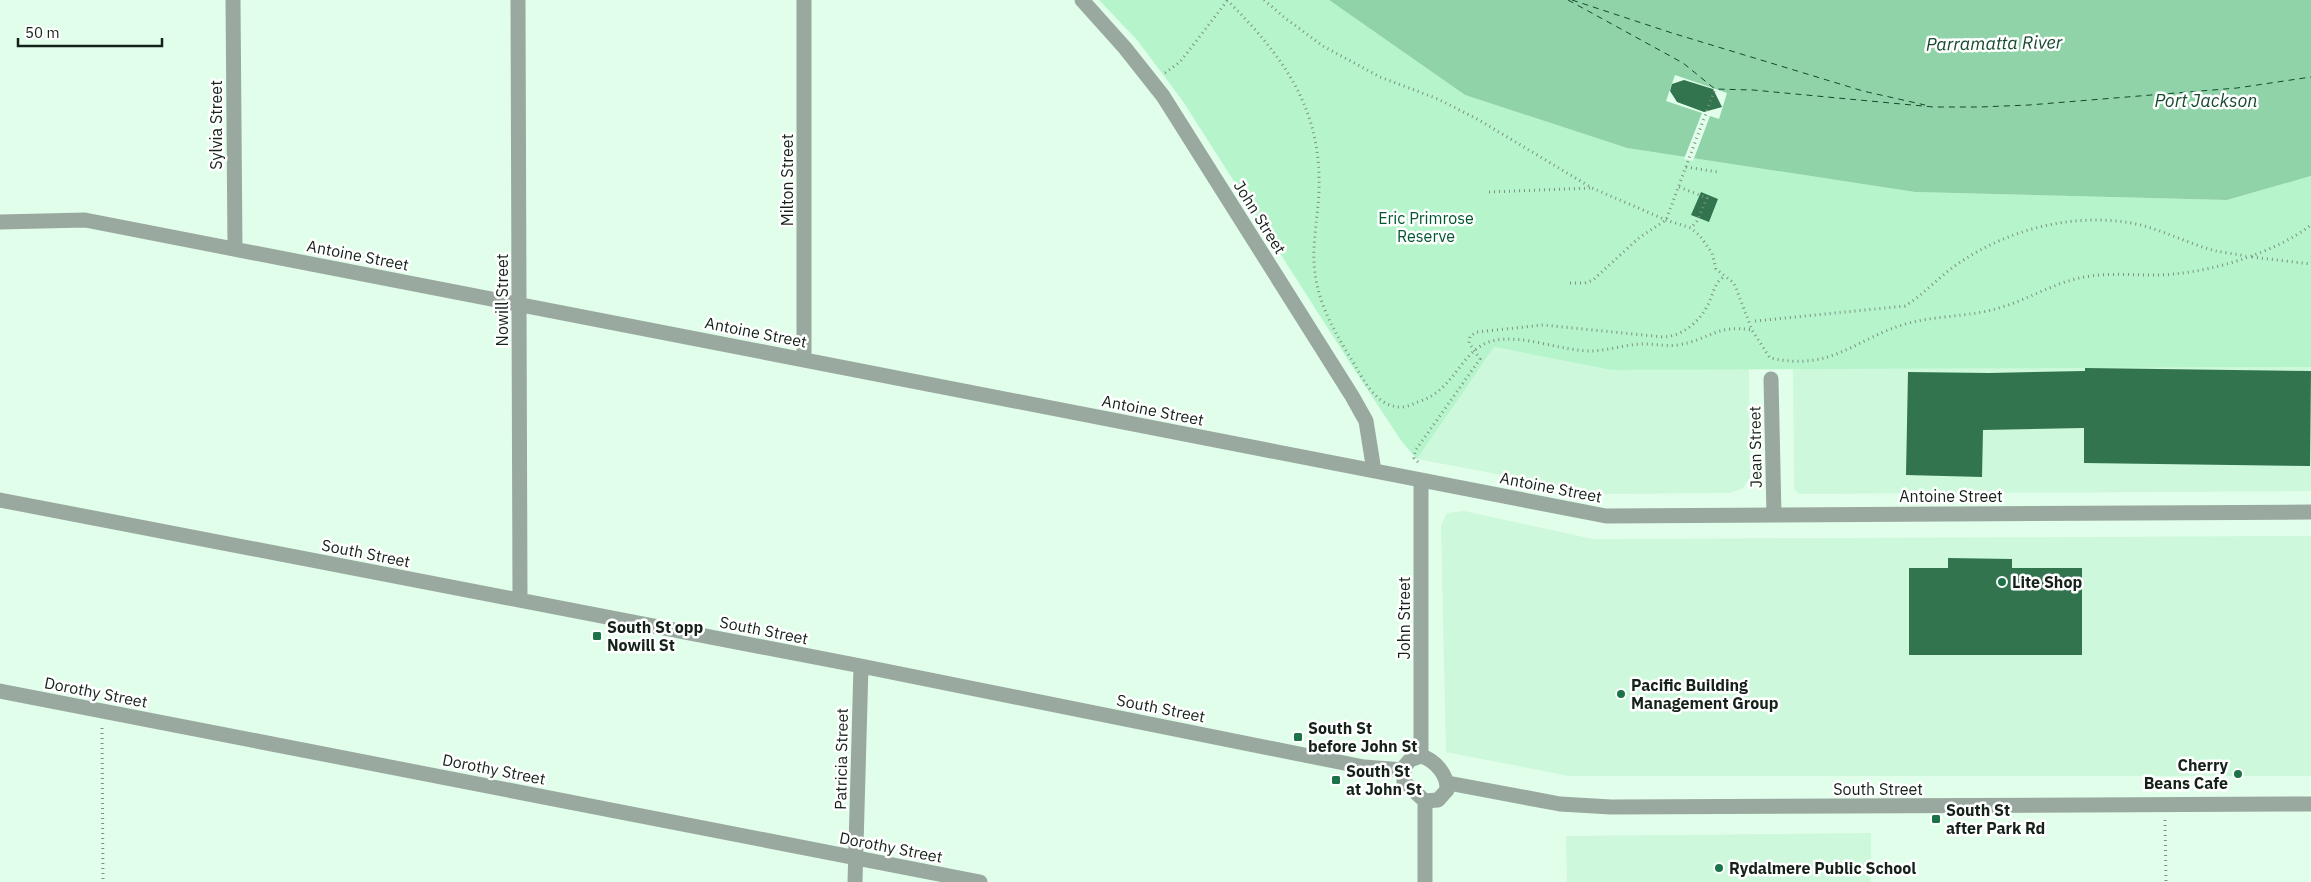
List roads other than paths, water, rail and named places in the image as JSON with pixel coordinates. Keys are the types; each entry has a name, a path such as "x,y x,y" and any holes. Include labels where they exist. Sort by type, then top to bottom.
{"street":[{"name":"Sylvia Street","path":"233,0 235,249"},
{"name":"Nowill Street","path":"518,0 520,600"},
{"name":"Milton Street","path":"804,0 804,359"},
{"name":"John Street","path":"1082,0 1152,81 1352,396 1366,421 1374,470"},
{"name":"Antoine Street","path":"0,222 85,220 1606,516 2311,512"},
{"name":"Jean Street","path":"1771,379 1774,515"},
{"name":"John Street","path":"1421,480 1421,756"},
{"name":"South Street","path":"0,500 861,666 1354,765 1403,770"},
{"name":"Patricia Street","path":"855,882 861,666"},
{"name":"Dorothy Street","path":"0,691 980,882"},
{"path":"1421,756 1433,762 1446,778 1447,790 1442,798 1434,802 1425,801 1407,786 1403,778 1403,770 1410,760 1421,756"},
{"name":"South Street","path":"1448,784 1560,804 1611,807 2311,804"},
{"path":"1425,801 1425,882"}],"water":[{"name":"Port Jackson","path":"1329,0 2311,0 2311,176 2227,200 1915,192 1627,148 1465,95"}],"place":[{"name":"Lite Shop","path":"2002,582"},
{"name":"South St opp Nowill St","path":"597,636"},
{"name":"Pacific Building Management Group","path":"1621,694"},
{"name":"South St before John St","path":"1298,737"},
{"name":"Cherry Beans Cafe","path":"2238,774"},
{"name":"South St at John St","path":"1336,780"},
{"name":"South St after Park Rd","path":"1936,819"},
{"name":"Rydalmere Public School","path":"1719,868"}],"water label":[{"name":"Parramatta River","path":"1994,43"}],"park label":[{"name":"Eric Primrose Reserve","path":"1426,227"}]}
